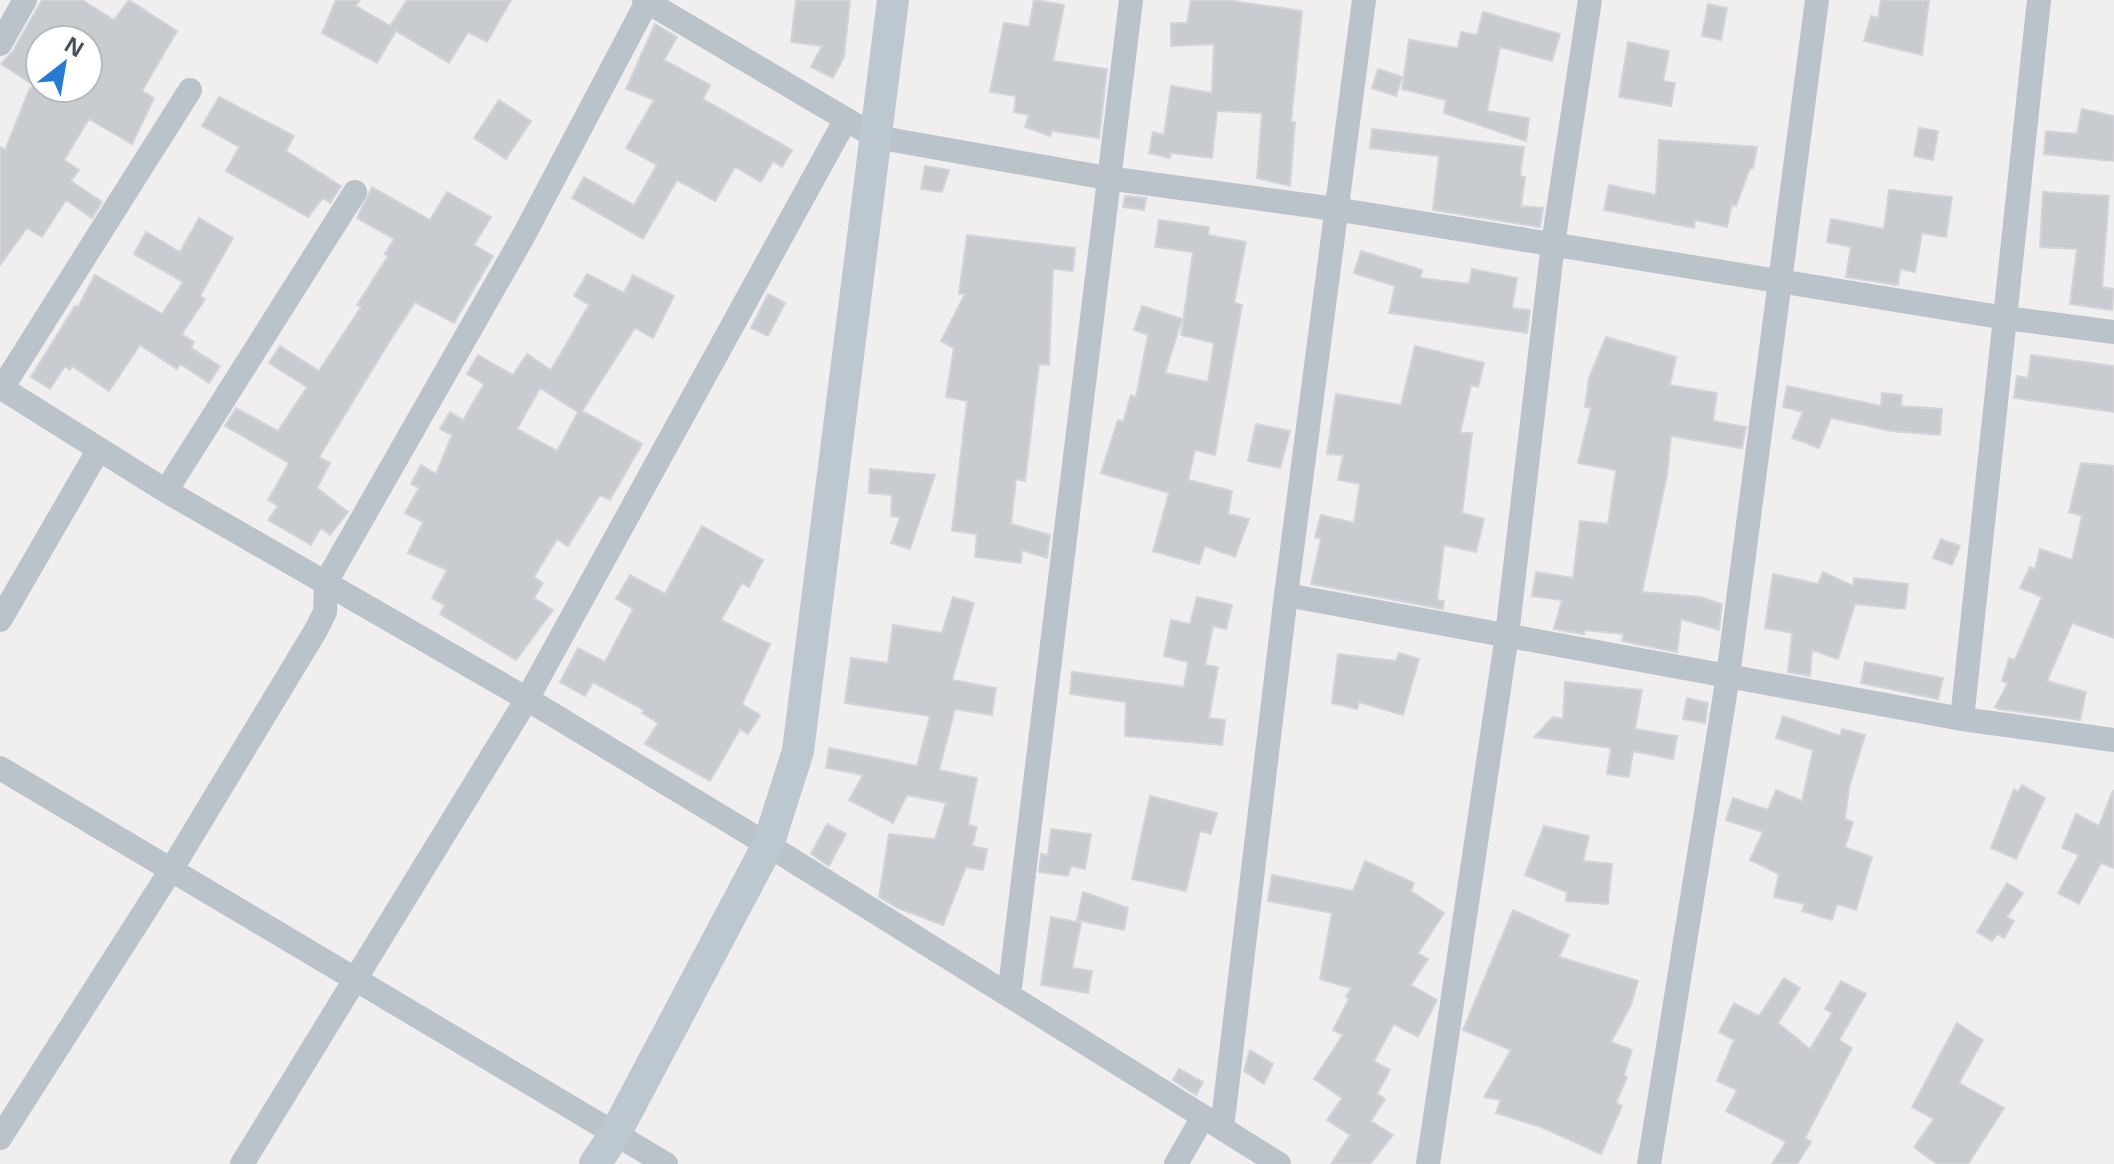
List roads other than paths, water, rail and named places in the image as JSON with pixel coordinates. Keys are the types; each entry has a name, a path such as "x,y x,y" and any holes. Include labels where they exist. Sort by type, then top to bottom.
{"street":[{"path":"0,44 25,0"},
{"path":"595,1164 615,1134 768,845 798,751 893,0"},
{"path":"1009,995 1131,0"},
{"path":"1176,1164 1213,1123 1364,0"},
{"path":"1428,1164 1507,635 1553,244 1590,0"},
{"path":"1649,1164 1728,676 1817,0"},
{"path":"1962,719 2039,0"},
{"path":"0,1138 171,870 316,630 325,612 326,582 524,235 647,1 876,137 1107,178 1335,209 2006,318 2114,332"},
{"path":"190,90 1,388 166,491 527,699 768,845 1279,1164"},
{"path":"242,1164 357,981 527,699 846,119"},
{"path":"166,491 355,192"},
{"path":"0,620 99,449"},
{"path":"1286,595 1962,719 2114,740"},
{"path":"0,768 666,1164"}]}
